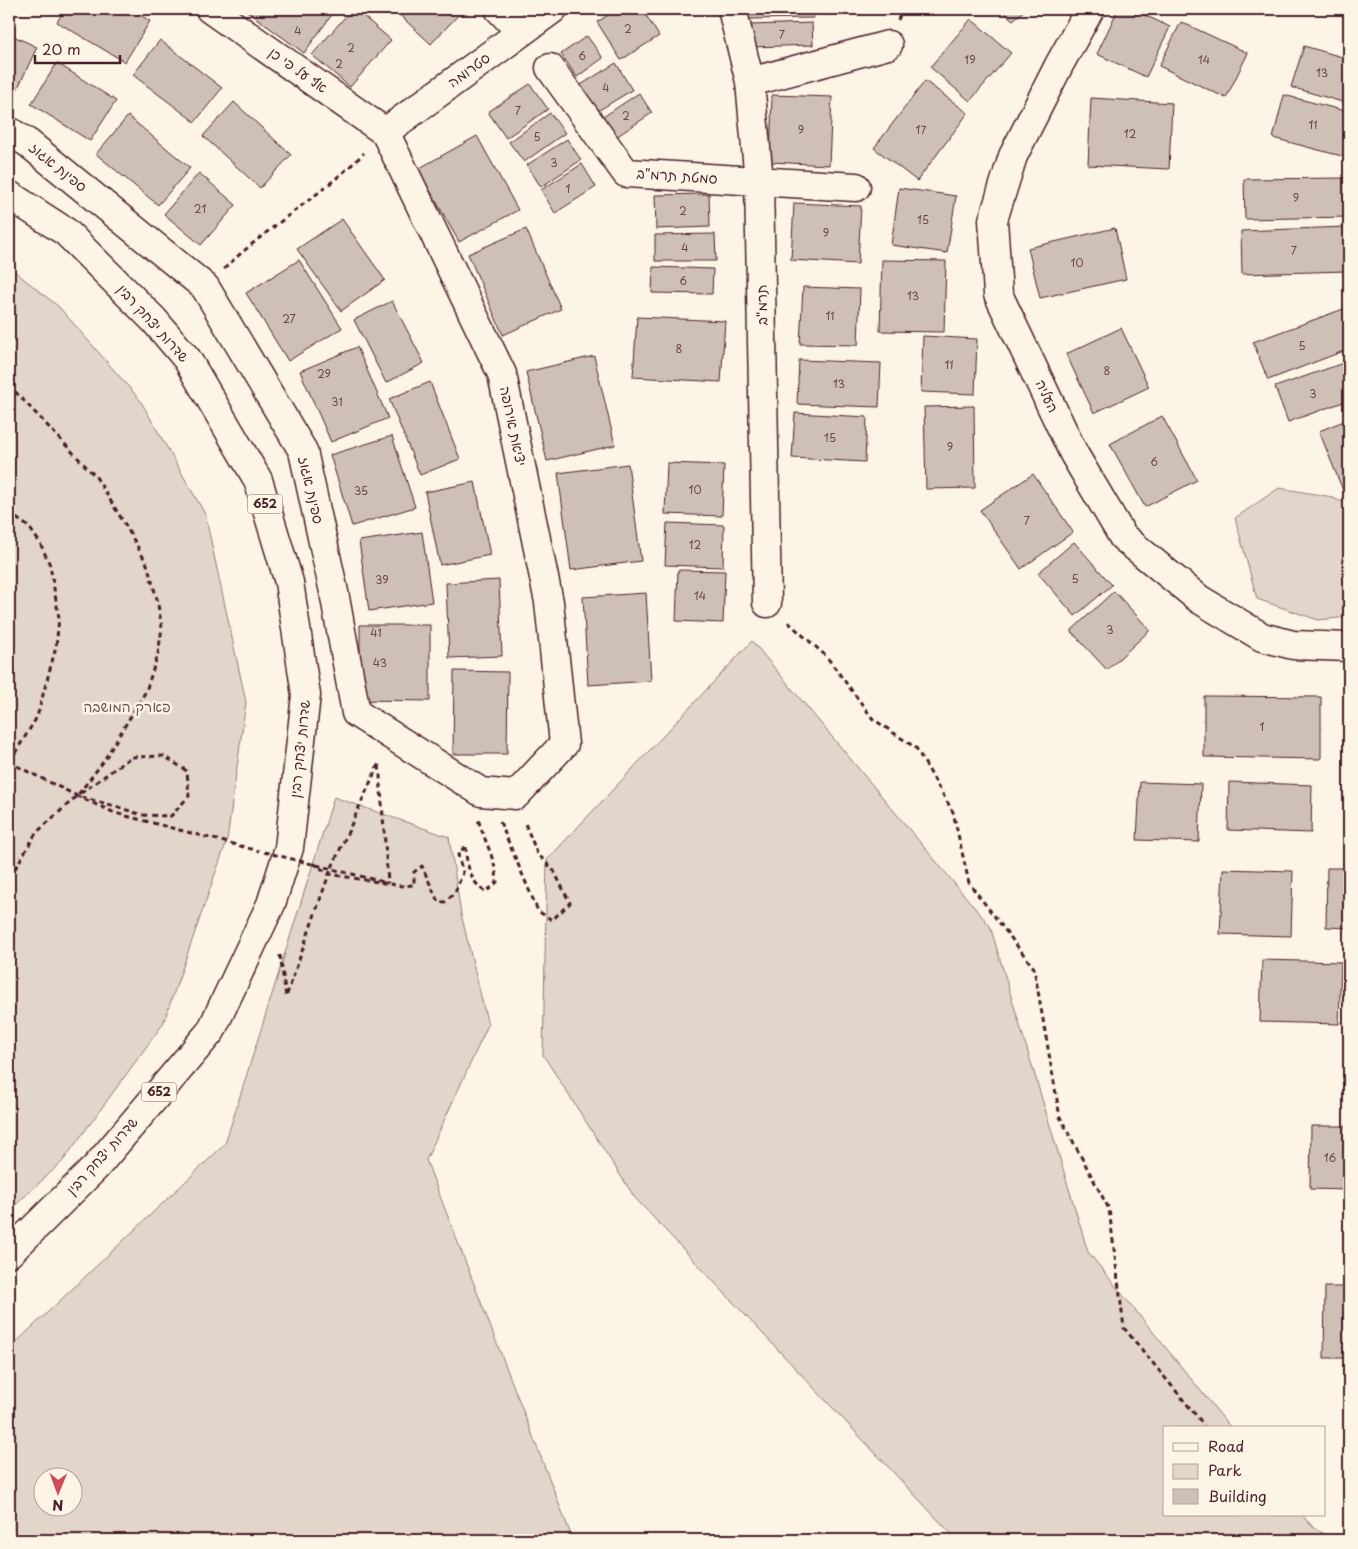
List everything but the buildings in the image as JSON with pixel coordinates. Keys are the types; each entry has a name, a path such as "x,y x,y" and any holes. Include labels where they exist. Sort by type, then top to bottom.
{"street":[{"name":"אף על פי כן","path":"210,9 385,132"},
{"path":"499,9 521,32"},
{"name":"סטרומה","path":"385,132 553,9"},
{"name":"תרמ\"ב","path":"732,9 750,82 759,181 767,603"},
{"name":"העליה","path":"1090,9 1013,156 993,220 998,294 1074,454 1123,537 1200,599 1262,637 1293,645 1349,647"},
{"path":"750,82 888,44"},
{"name":"סמטת תרמ\"ב","path":"550,68 626,173 856,187"},
{"name":"ספינת אגוז","path":"9,131 28,143 205,287 303,451 334,592 356,713 481,792 506,804"},
{"name":"יציאת אירופה","path":"385,132 502,374 549,602 564,744 506,804"},
{"name":"שדרות יצחק רבין","path":"9,195 66,232 154,320 187,359 258,480 289,582 306,695 289,848 271,904 211,1031 96,1167 9,1253"}],"path":[{"path":"229,264 346,171 385,132"},
{"path":"9,385 96,477 147,564 157,599 162,628 158,654 146,692 103,762 77,796"},
{"path":"9,513 28,527 40,543 50,564 59,618 56,647 37,717 9,763 115,813 309,864 402,886 414,884 414,872 422,866 438,902 445,902 454,892 463,873 458,855 466,845 465,856 477,888 486,892 497,882 496,867 483,838 477,816"},
{"path":"767,603 826,656 873,719 916,748 953,812 969,883 1034,968 1060,1117 1109,1208 1124,1328 1204,1425"},
{"path":"9,879 36,833 77,796 131,757 164,756 187,771 189,796 172,816 142,815 77,796"},
{"path":"279,950 286,997 329,874 379,763 388,883"},
{"path":"506,804 527,830 537,853 554,872 570,903 552,920 538,911 506,804"},
{"path":"289,848 329,874 388,883"}],"green space":[{"name":"פארק המושבה","path":"9,267 59,307 140,400 205,514 246,702 227,840 163,1024 63,1161 9,1211"},
{"path":"1279,488 1327,496 1348,504 1349,617 1318,620 1257,599 1235,518"},
{"path":"752,641 990,926 1088,1252 1229,1426 1163,1426 1163,1516 1303,1516 1311,1525 1332,1540 957,1540 635,1198 543,1055 547,860"},
{"path":"334,797 449,837 461,914 488,1025 426,1160 573,1540 9,1540 9,1349 225,1144"}]}
